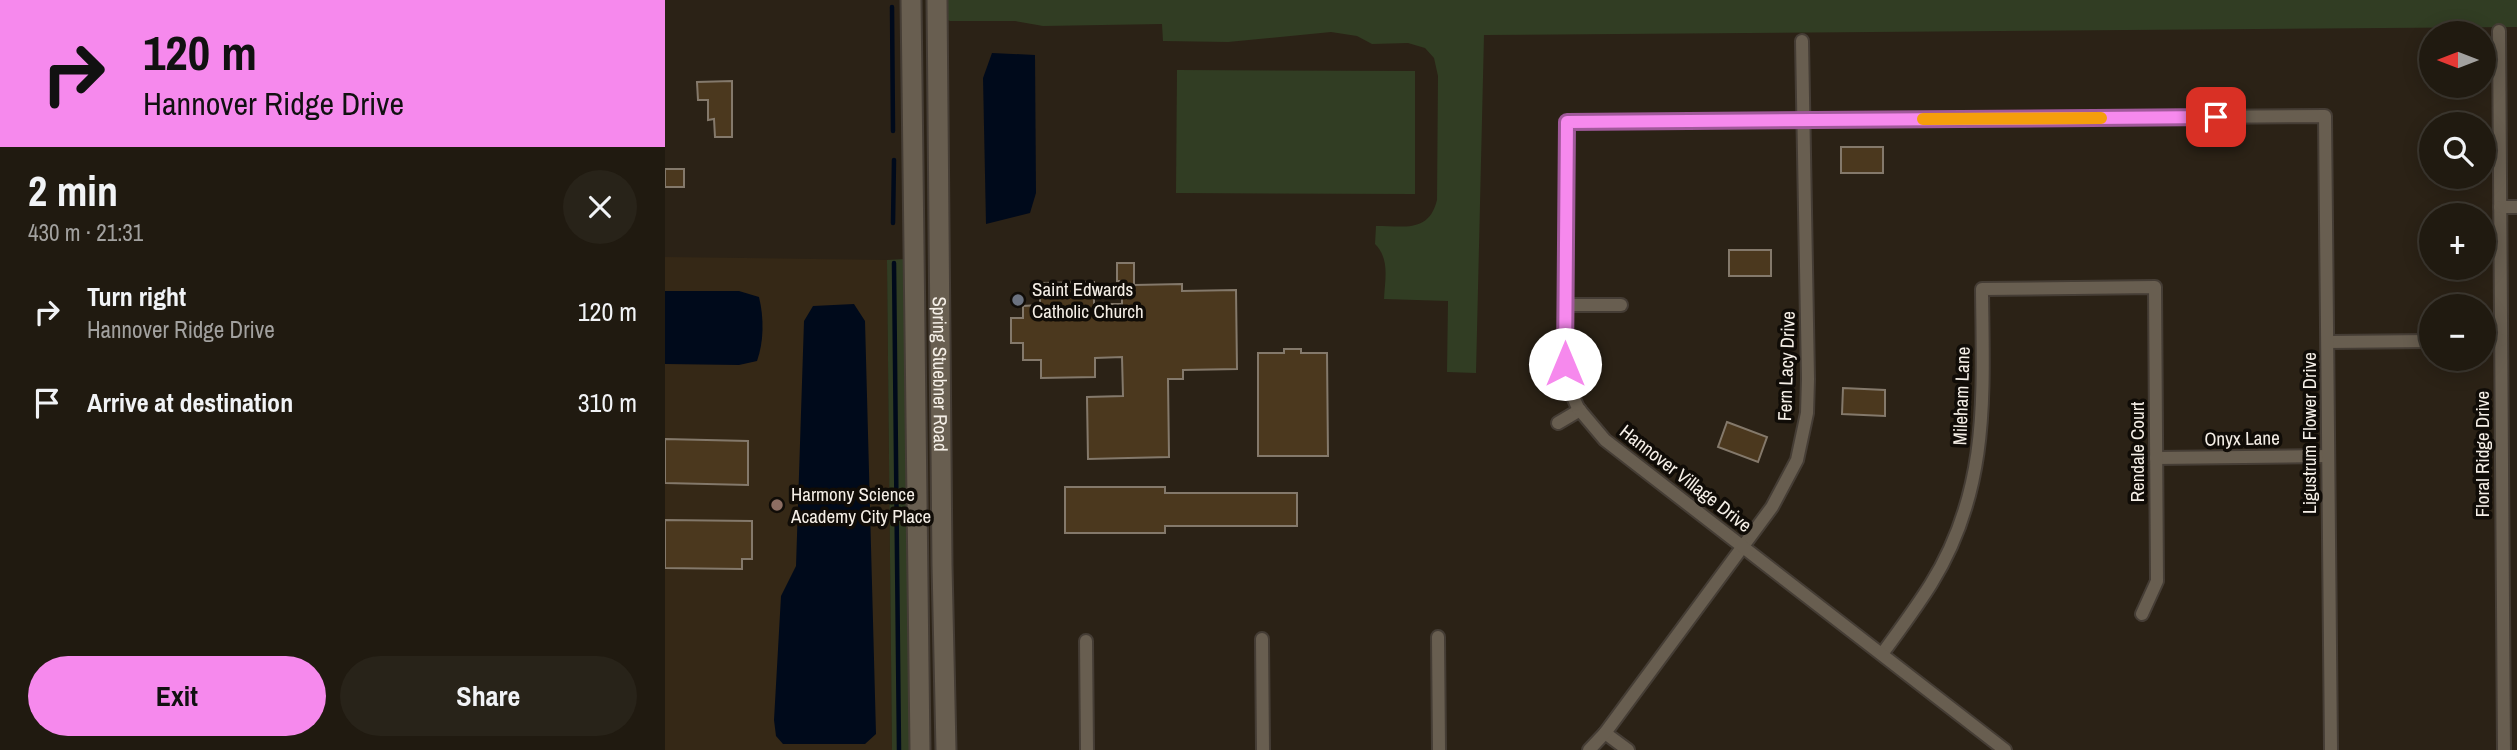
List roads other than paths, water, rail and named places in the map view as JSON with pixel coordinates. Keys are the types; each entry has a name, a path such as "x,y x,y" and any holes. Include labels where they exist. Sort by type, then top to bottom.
{"main road":[{"name":"Spring Stuebner Road","path":"911,0 920,750"},
{"name":"Spring Stuebner Road","path":"937,0 946,750"},
{"path":"912,29 937,29"},
{"path":"915,249 940,249"},
{"path":"917,566 942,565"}],"street":[{"name":"Floral Ridge Drive","path":"2498,31 2504,750"},
{"name":"Fern Lacy Drive","path":"1589,750 1605,733 1772,507 1797,460 1807,413 1803,41"},
{"name":"Ligustrum Flower Drive","path":"1804,120 2325,116 2331,750"},
{"name":"Hannover Village Drive","path":"1804,120 1567,122 1565,364 1570,390 1580,410 1605,440 2005,750"},
{"path":"2500,208 2517,207"},
{"name":"Rendale Court","path":"2142,614 2157,581 2155,287"},
{"name":"Mileham Lane","path":"1882,654 1931,584 1959,527 1973,483 1983,414 1982,289 2155,287"},
{"path":"1566,305 1621,305"},
{"path":"2496,340 2501,340"},
{"path":"2327,342 2419,341"},
{"path":"1558,423 1580,410"},
{"name":"Onyx Lane","path":"2156,458 2328,456"},
{"path":"1438,637 1439,750"},
{"path":"1262,639 1263,750"},
{"path":"1086,641 1087,750"},
{"path":"1605,733 1628,750"}],"water":[{"path":"992,53 1035,55 1036,193 1030,213 986,224 983,78"},
{"path":"665,291 739,291 759,297 763,329 757,361 739,365 665,364"},
{"path":"854,304 865,321 876,734 865,744 783,744 776,736 774,720 781,596 796,566 804,321 813,306"}],"waterway":[{"path":"892,7 893,131"},
{"path":"893,223 894,160"},
{"path":"894,263 899,750"}],"place":[{"name":"Saint Edwards Catholic Church","path":"1018,300"},
{"name":"Harmony Science Academy City Place","path":"777,505"}]}
